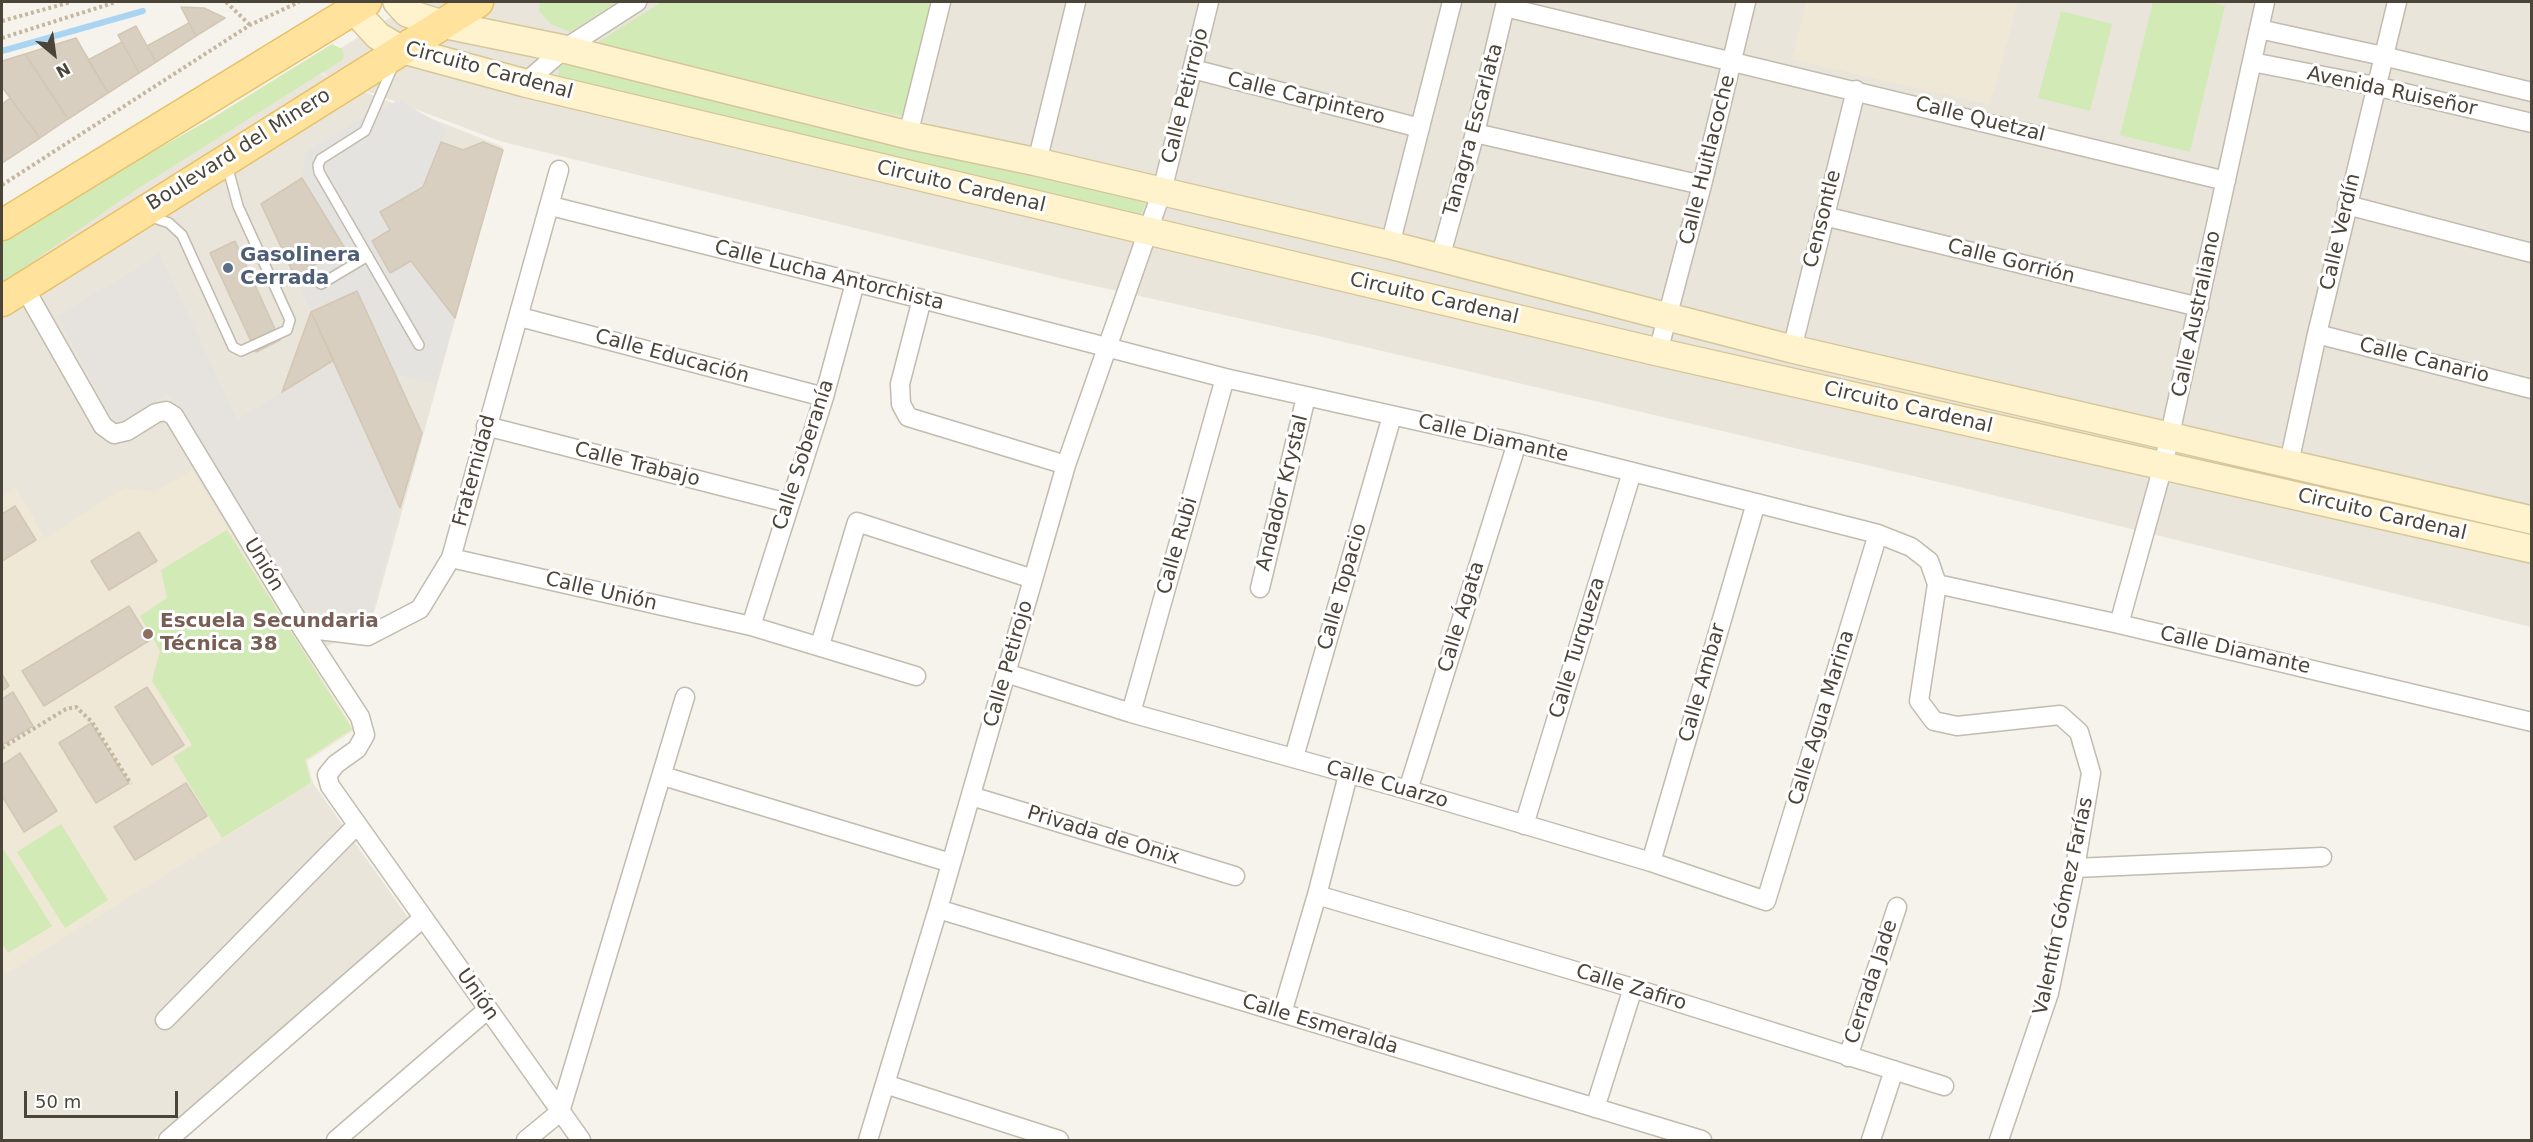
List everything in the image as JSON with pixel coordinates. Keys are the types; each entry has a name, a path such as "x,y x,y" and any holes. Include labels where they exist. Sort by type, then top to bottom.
{"main road":[{"name":"Boulevard del Minero","path":"13,294 478,2"},
{"path":"2,225 360,5"}],"street":[{"name":"Circuito Cardenal","path":"397,2 407,13 442,24 564,49 908,135 1037,162 1390,245 1792,349 2532,520"},
{"path":"525,83 564,49 637,2"},
{"path":"908,135 941,2"},
{"path":"1037,162 1076,2"},
{"name":"Calle Petirrojo","path":"1162,191 1209,2"},
{"path":"1390,245 1452,2"},
{"name":"Calle Huitlacoche","path":"1658,352 1733,63 1746,2"},
{"name":"Calle Australiano","path":"2119,624 2163,466 2265,2"},
{"name":"Calle Verdín","path":"2289,463 2347,205 2397,2"},
{"name":"Calle Quetzal","path":"1506,4 1733,63 1856,90 2226,181"},
{"name":"Tanagra Escarlata","path":"1440,258 1475,134 1506,4"},
{"name":"Circuito Cardenal","path":"360,5 378,36 400,49 525,83 1658,352 2532,549"},
{"name":"Avenida Ruiseñor","path":"2259,29 2532,92"},
{"name":"Avenida Ruiseñor","path":"2252,62 2375,86 2532,123"},
{"name":"Calle Carpintero","path":"1193,69 1420,128"},
{"name":"Censontle","path":"1792,349 1856,90"},
{"path":"1475,134 1702,185"},
{"name":"Fraternidad","path":"302,628 368,636 420,609 451,558 486,426 520,317 559,170"},
{"name":"Calle Petirojo","path":"867,1140 938,909 1066,465 1162,191"},
{"path":"2347,205 2532,253"},
{"name":"Calle Lucha Antorchista","path":"550,206 922,298 1107,348"},
{"name":"Calle Gorrión","path":"1824,216 2199,308"},
{"name":"Calle Soberanía","path":"751,626 788,504 824,397 855,283"},
{"name":"Unión","path":"13,294 104,426 114,434 127,431 156,414 166,411 174,416 302,628 360,717 365,735 357,749 336,764 327,775 330,786 581,1140"},
{"path":"922,298 900,384 901,404 908,417 1066,465"},
{"name":"Calle Educación","path":"520,317 824,397"},
{"name":"Calle Canario","path":"2317,334 2532,389"},
{"name":"Calle Diamante","path":"1107,348 1306,397 1516,443 1878,534 1911,546 1929,561 1937,584 2119,624 2532,722"},
{"name":"Calle Rubi","path":"1131,713 1225,378"},
{"name":"Andador Krystal","path":"1260,588 1306,397"},
{"name":"Calle Topacio","path":"1294,758 1392,416"},
{"name":"Calle Trabajo","path":"486,426 788,504"},
{"name":"Calle Ágata","path":"1408,790 1516,443"},
{"name":"Calle Turqueza","path":"1524,825 1632,472"},
{"name":"Calle Ambar","path":"1651,862 1756,503"},
{"path":"820,645 857,522 1033,579"},
{"name":"Calle Agua Marina","path":"1766,901 1878,534"},
{"name":"Calle Unión","path":"451,558 751,626 820,645 916,676"},
{"name":"Valentín Gómez Farías","path":"1937,584 1920,701 1934,721 1957,726 2061,715 2079,732 2091,773 2075,868 2049,993 1999,1140"},
{"name":"Calle Cuarzo","path":"1006,673 1131,713 1408,790 1651,862 1766,901"},
{"path":"526,1140 560,1112 685,697"},
{"path":"1282,1013 1317,895 1348,775"},
{"path":"663,776 951,863"},
{"name":"Privada de Onix","path":"971,796 1235,876"},
{"path":"165,1020 357,825"},
{"path":"2075,868 2322,857"},
{"name":"Calle Zafiro","path":"1317,895 1633,988 1944,1086"},
{"name":"Cerrada Jade","path":"1848,1057 1897,907"},
{"name":"Calle Esmeralda","path":"938,909 1702,1140"},
{"path":"168,1140 423,918"},
{"path":"1595,1108 1633,988"},
{"path":"336,1140 487,1010"},
{"path":"1871,1140 1894,1070"},
{"path":"885,1084 1059,1140"}],"lane":[{"path":"400,49 365,131 321,159 318,165 319,172 419,345"},
{"path":"138,215 154,217 169,223 182,235 232,347 242,351 287,330 290,320 238,206 226,159"},
{"path":"321,284 368,256"}],"path":[{"path":"2,21 71,2"},
{"path":"2,38 116,2"},
{"path":"226,2 250,25"},
{"path":"2,185 250,25 299,2"},
{"path":"2,748 66,709 76,707 92,722 131,784"}],"shaded area":[{"path":"415,2 2531,2 2531,627 1960,487 1327,338 1068,280 503,142 327,76 312,66"},
{"path":"1806,2 2018,2 1990,105 1792,59"},
{"path":"310,67 327,77 503,147 372,620 308,658 354,730 307,761 313,783 409,919 153,1140 2,1140 2,261"},
{"path":"399,100 447,128 423,187 380,212 390,230 372,241 390,273 411,261 455,318 436,384 395,374 357,291 311,312 295,277 344,247 302,178 305,153 350,125"},
{"path":"159,253 237,420 334,360 400,508 370,620 304,608 168,393 116,424 57,316 137,269"},
{"name":"Escuela Secundaria Técnica 38","path":"192,470 354,730 307,761 313,783 6,974 2,967 2,497 16,488 45,538 124,488 155,492"}],"green space":[{"path":"540,2 617,2 570,32 551,24 539,11"},
{"path":"662,2 933,2 904,117 595,44"},
{"path":"2153,2 2208,2 2225,6 2190,152 2120,135"},
{"path":"2061,11 2112,24 2090,111 2038,98"},
{"path":"332,44 342,49 344,55 342,60 137,189 2,283 2,237 214,117"},
{"path":"567,63 1146,199 1141,218 563,82 558,76 559,67"},
{"path":"227,530 352,729 305,760 311,783 222,838 173,757 192,745 152,681 160,651 140,616 167,598 161,570"},
{"path":"61,824 108,900 65,928 17,852"},
{"path":"4,850 52,926 8,953 2,943 2,852"}],"building":[{"path":"181,7 204,8 225,18 196,36"},
{"path":"189,23 196,36 156,62 147,46"},
{"path":"136,26 156,62 139,73 118,35"},
{"path":"76,38 108,93 68,119 25,54"},
{"path":"122,42 139,73 108,93 88,60"},
{"path":"25,54 68,119 40,138 2,87 2,61"},
{"path":"10,98 40,138 2,163 2,104"},
{"path":"441,142 463,150 483,142 503,150 455,318 411,261 390,273 372,241 390,230 380,212 423,187"},
{"path":"302,178 344,247 295,277 261,204"},
{"path":"235,241 280,340 256,352 210,253"},
{"path":"357,291 422,433 400,508 311,312"},
{"path":"311,312 334,360 282,392"},
{"path":"15,506 36,540 2,561 2,514"},
{"path":"139,532 157,561 109,590 91,561"},
{"path":"129,606 150,640 44,706 22,671"},
{"path":"2,674 9,686 2,691"},
{"path":"147,687 184,745 152,765 115,707"},
{"path":"13,692 33,726 2,745 2,699"},
{"path":"91,723 129,783 96,803 59,743"},
{"path":"20,753 57,811 24,832 2,796 2,765"},
{"path":"186,783 207,816 135,860 114,827"}],"waterway":[{"path":"2,51 143,11"}],"place":[{"name":"Gasolinera Cerrada","path":"228,268"},
{"name":"Escuela Secundaria Técnica 38","path":"148,634"}]}
